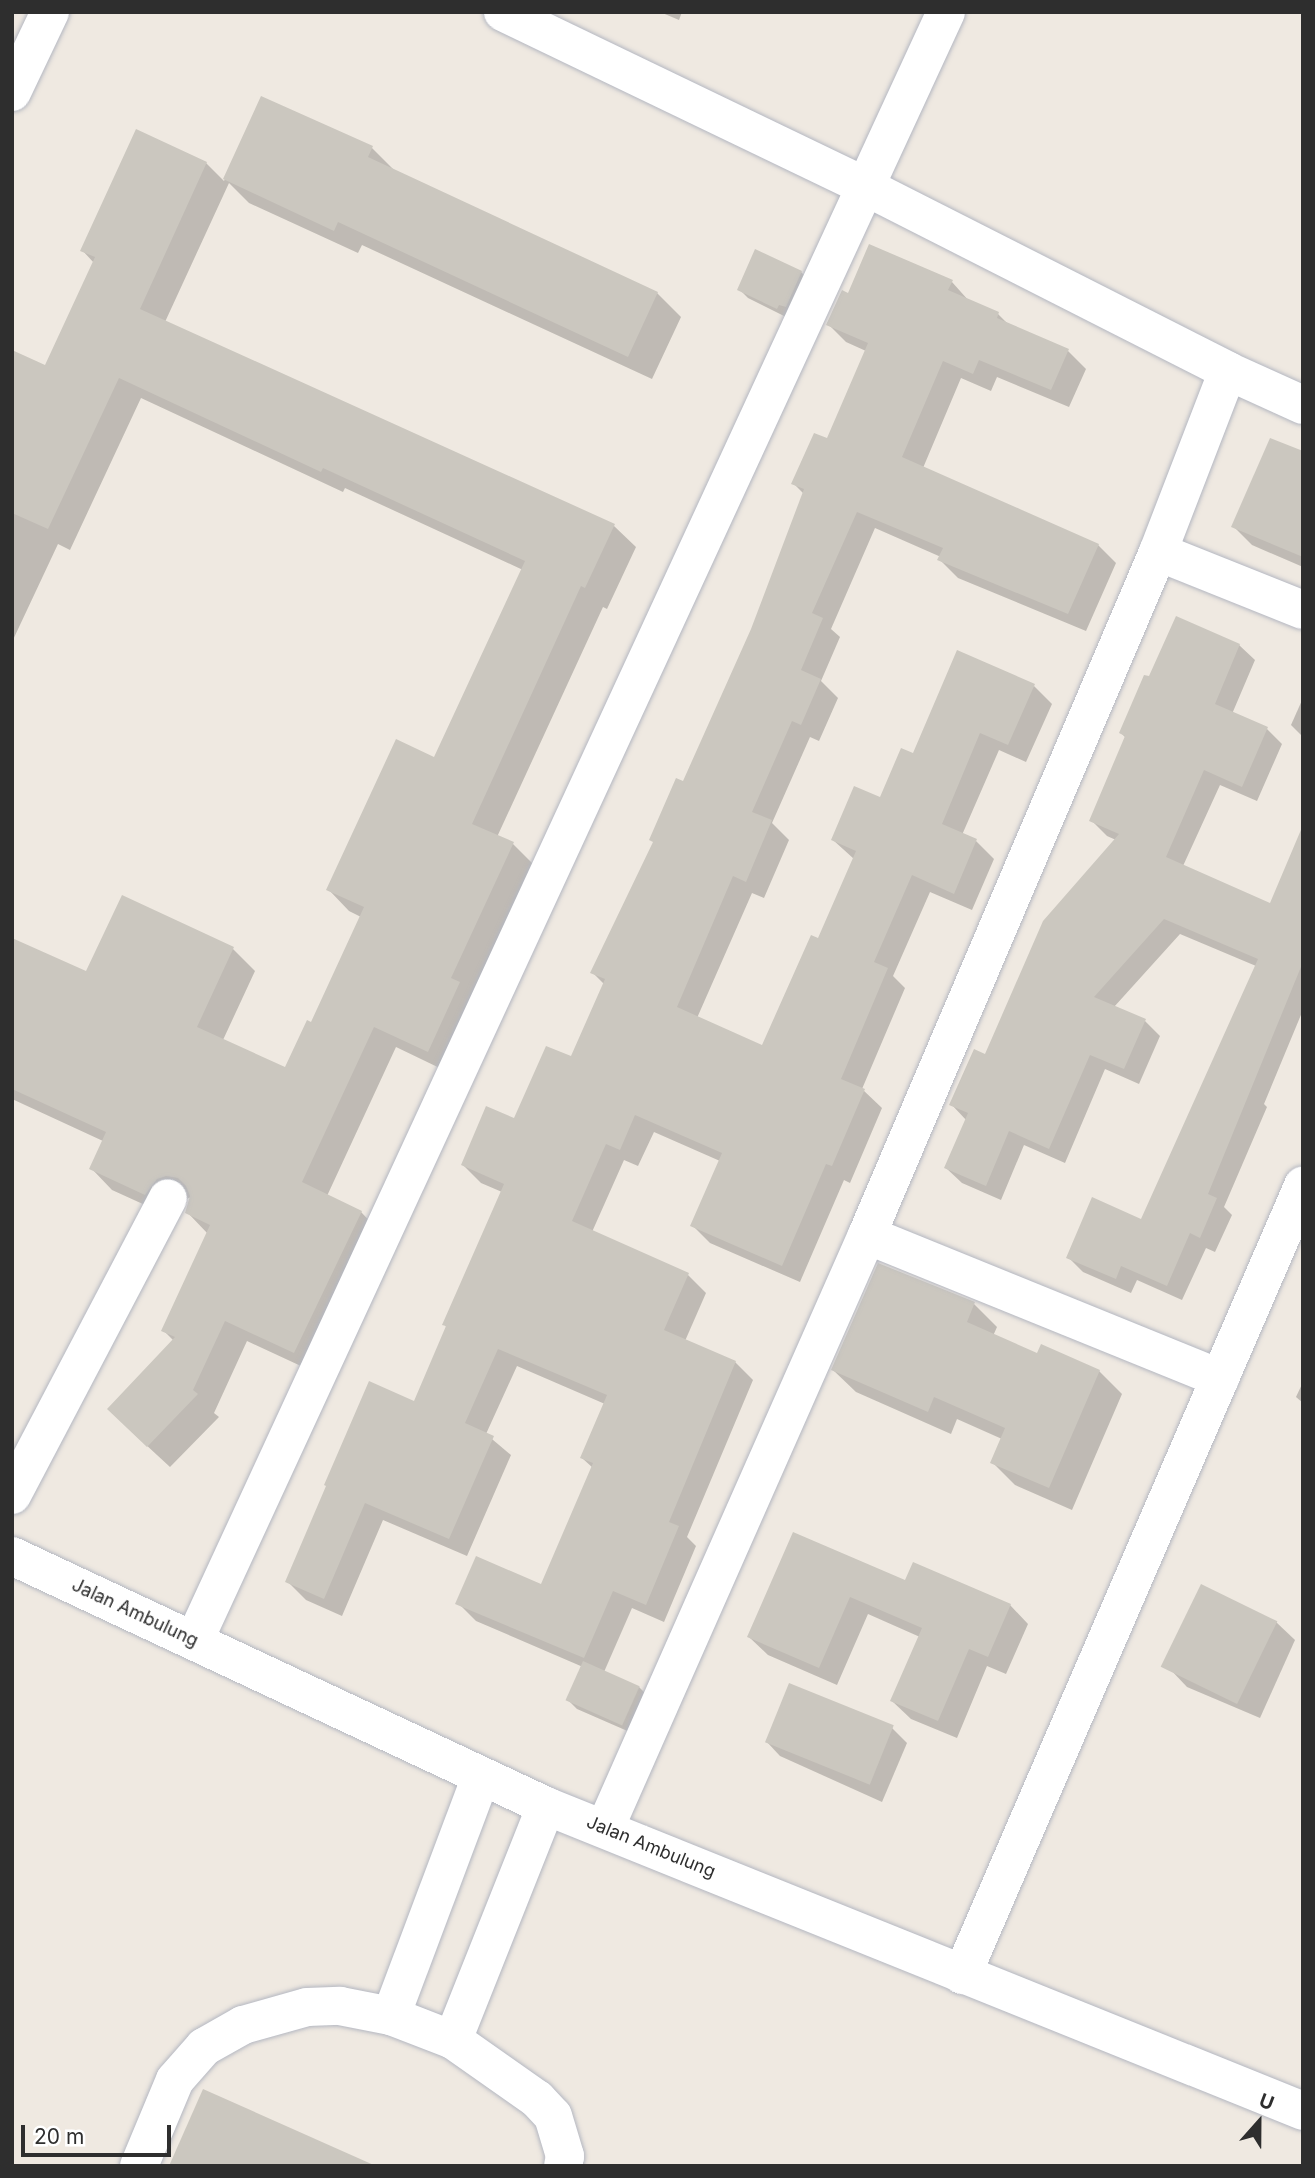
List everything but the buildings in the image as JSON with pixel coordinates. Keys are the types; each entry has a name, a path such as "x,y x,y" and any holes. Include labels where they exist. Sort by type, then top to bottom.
{"street":[{"path":"12,92 50,12"},
{"path":"503,12 864,186 1228,370 1303,405"},
{"path":"194,1640 946,12"},
{"path":"605,1828 867,1235 1158,552 1228,370"},
{"path":"1158,552 1303,610"},
{"path":"962,1975 1303,1186"},
{"path":"12,1495 168,1198"},
{"path":"867,1235 1220,1377"},
{"name":"Jalan Ambulung","path":"12,1556 546,1806 1303,2111"},
{"path":"391,2016 481,1777"},
{"path":"453,2040 546,1806"},
{"path":"139,2166 175,2080 204,2047 243,2025 307,2007 340,2006 391,2016 453,2040 537,2099 553,2116 565,2156 563,2166"}]}
